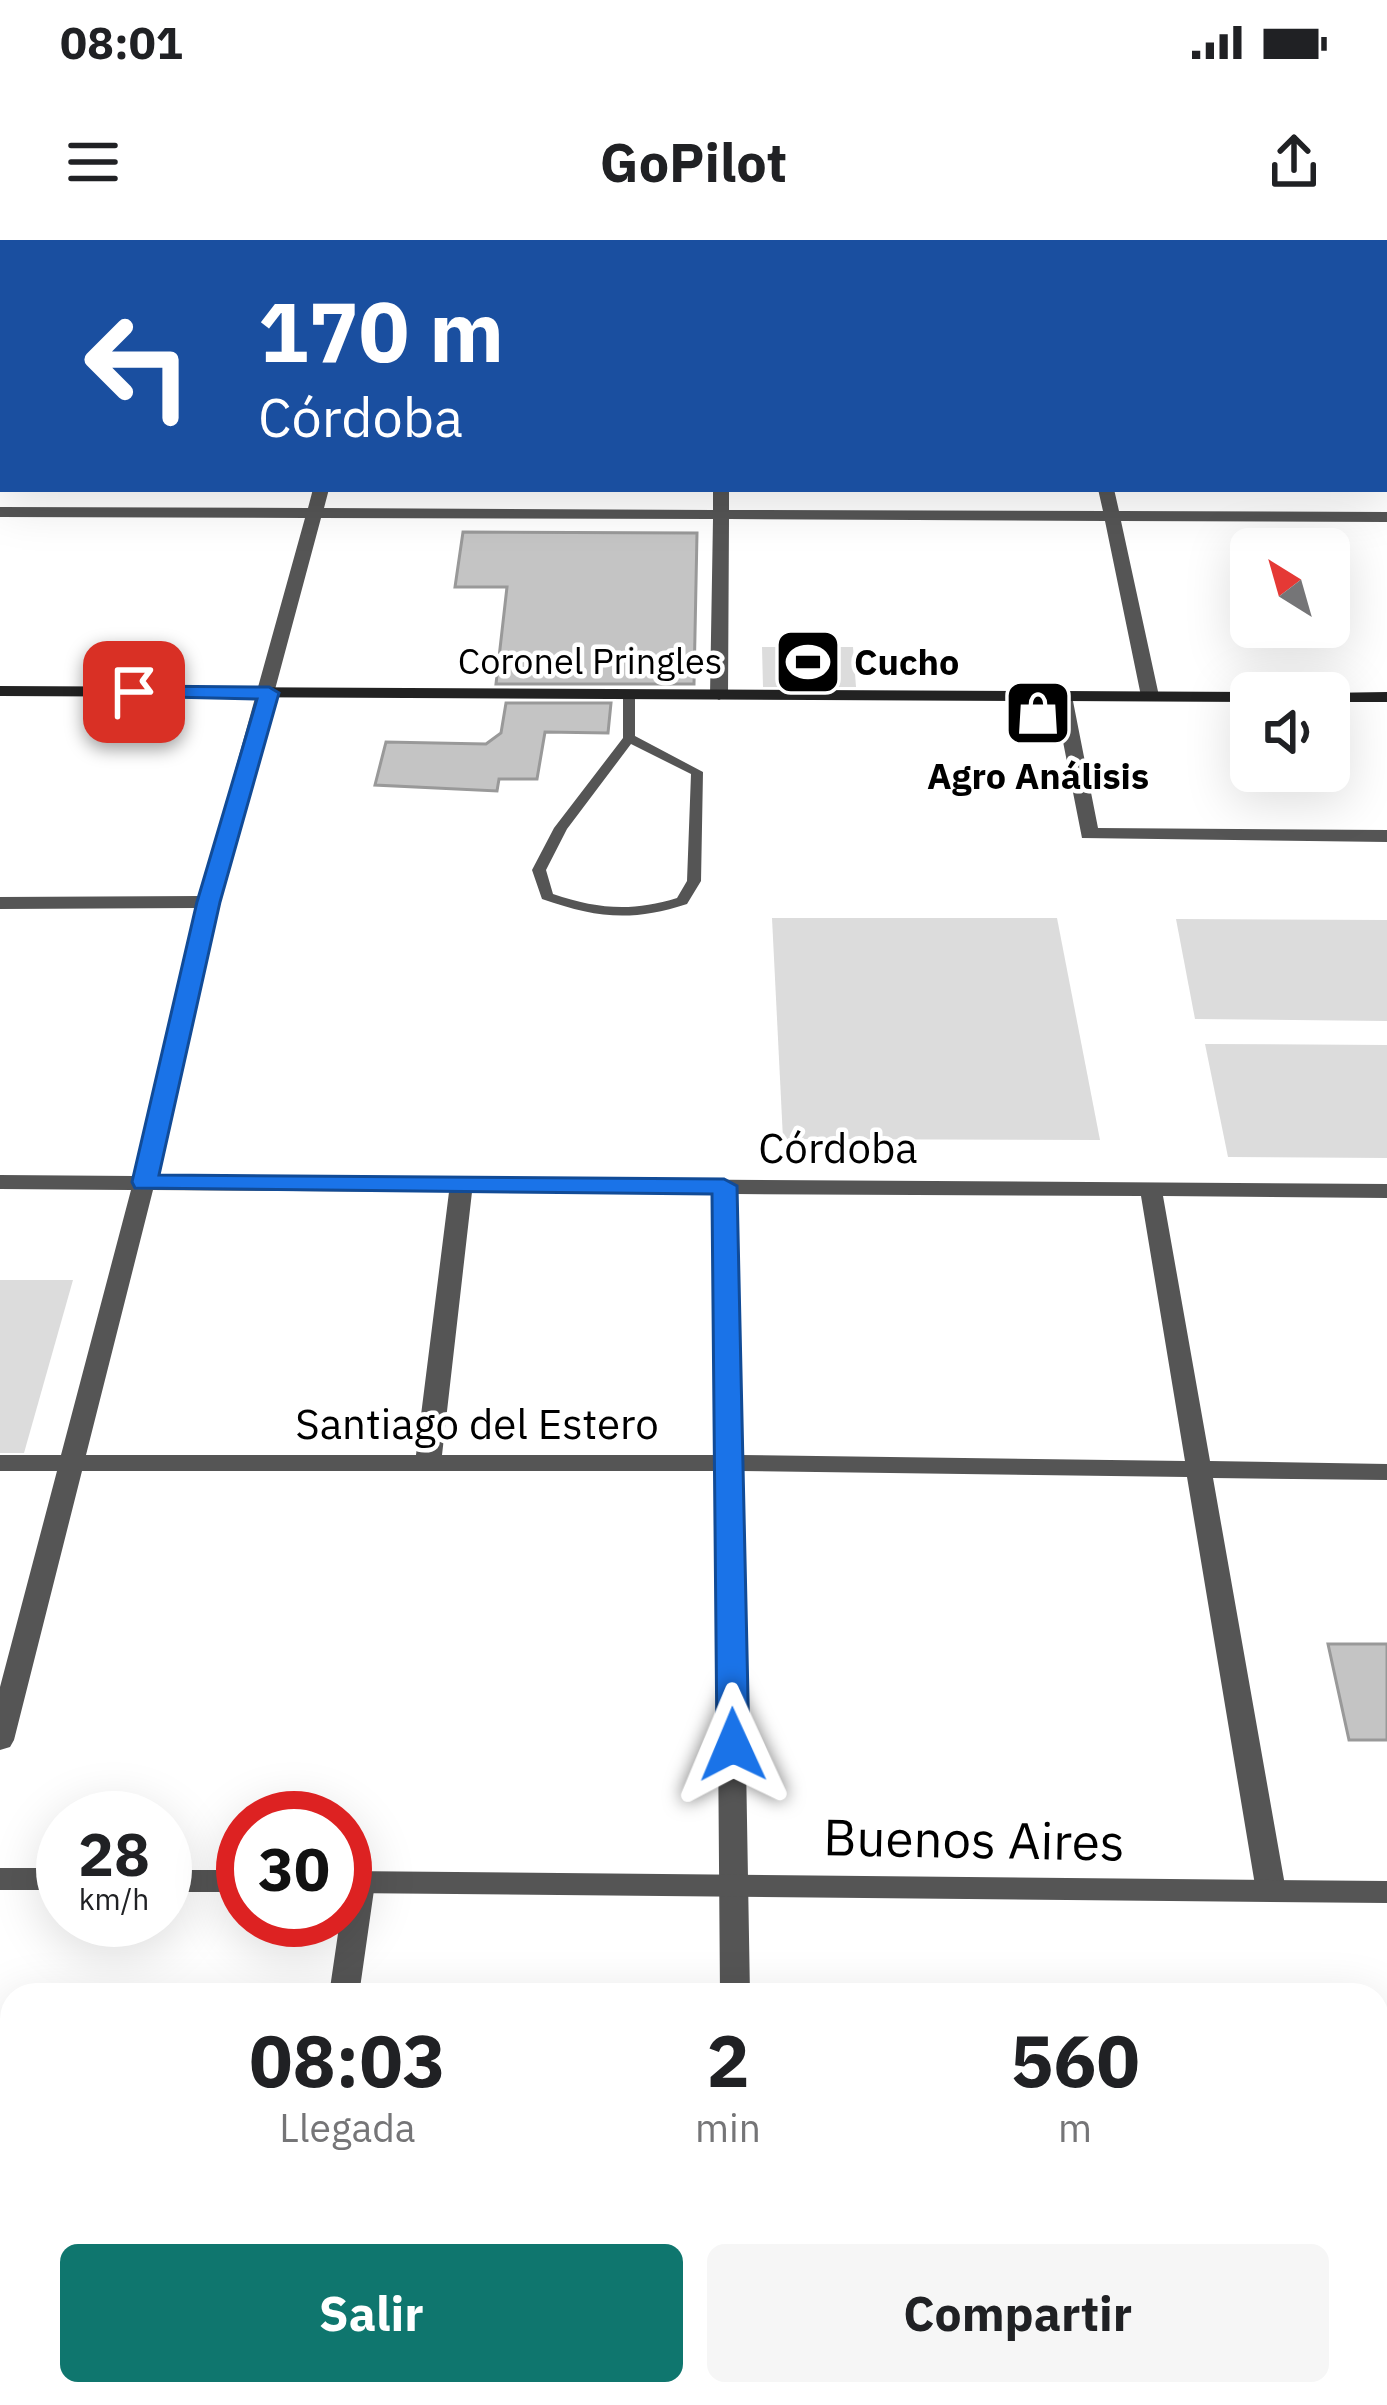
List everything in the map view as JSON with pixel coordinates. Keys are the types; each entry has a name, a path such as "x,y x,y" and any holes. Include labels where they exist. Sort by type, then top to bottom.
{"main road":[{"name":"Coronel Pringles","path":"0,692 1230,697"},
{"path":"1350,697 1387,698"}],"street":[{"path":"0,1740 145,1182 208,902 269,693 320,492"},
{"path":"719,695 721,492"},
{"path":"1107,492 1150,696"},
{"path":"0,512 1387,517"},
{"path":"1063,696 1089,834 1387,836"},
{"path":"0,903 208,902"},
{"name":"Córdoba","path":"0,1183 1387,1191"},
{"path":"428,1463 461,1185"},
{"path":"724,1186 735,1983"},
{"path":"1151,1190 1270,1891"},
{"name":"Santiago del Estero","path":"0,1463 727,1463 1387,1472"},
{"path":"0,1879 36,1880"},
{"name":"Buenos Aires","path":"372,1882 1387,1892"},
{"path":"345,1983 347,1947"}],"lane":[{"path":"629,694 629,738 561,828 539,871 547,896 589,912 642,915 682,901 694,881 698,772 629,738"}],"shaded area":[{"name":"Cucho","path":"762,647 853,647 856,687 763,687"},
{"path":"772,918 1057,918 1100,1140 783,1139"},
{"path":"1176,919 1387,920 1387,1021 1195,1019"},
{"path":"1205,1044 1387,1045 1387,1158 1228,1157"},
{"path":"0,1280 73,1280 24,1453 0,1453"}],"building":[{"path":"463,532 697,533 694,684 496,684 507,587 455,587"},
{"path":"506,703 611,703 608,733 545,732 537,779 499,779 497,791 375,785 386,742 486,744 501,733"},
{"path":"1328,1644 1387,1644 1387,1740 1349,1740"}],"place":[{"name":"Cucho","path":"808,662"},
{"name":"Agro Análisis","path":"1038,713"}],"route":[{"path":"134,692 269,693 208,902 145,1182 724,1186 733,1745"}]}
